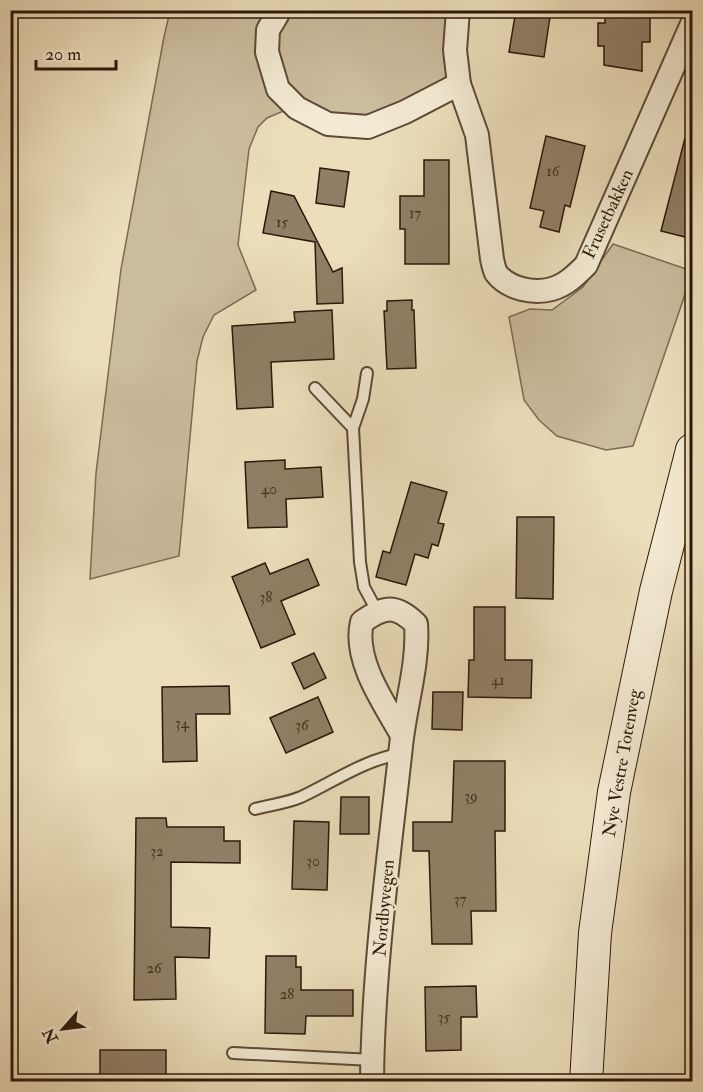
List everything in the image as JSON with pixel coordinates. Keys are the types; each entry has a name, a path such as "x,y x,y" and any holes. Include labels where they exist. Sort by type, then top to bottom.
{"main road":[{"name":"Nye Vestre Totenveg","path":"586,1082 595,933 614,792 656,591 693,450"}],"street":[{"name":"Frusetbakken","path":"458,10 455,50 459,84 477,135 492,259 496,272 513,287 531,290 552,289 572,279 586,265 693,24"},
{"path":"277,15 268,30 267,52 278,88 297,108 328,124 368,127 405,112 459,84"},
{"name":"Nordbyvegen","path":"373,1071 382,913 401,744 417,641 416,624 405,614 392,609 376,611"},
{"path":"376,611 362,622 360,632 362,652 401,744"}],"lane":[{"path":"367,373 363,399 353,428 360,562 364,587 376,611"},
{"path":"315,388 353,428"},
{"path":"255,809 298,798 351,771 392,755 401,744"},
{"path":"233,1053 373,1071"}],"shaded area":[{"path":"170,11 464,11 464,93 413,121 376,134 338,135 319,130 288,109 267,118 258,127 249,149 238,245 256,290 214,315 203,337 197,361 179,556 90,579 96,473 121,269"},
{"path":"613,244 692,271 692,274 633,446 606,450 557,436 539,420 524,400 509,317 530,309 552,310 583,287"}],"building":[{"path":"516,10 551,10 544,57 509,52"},
{"path":"605,10 650,10 650,42 642,42 642,71 604,65 604,46 598,46 598,23 605,23"},
{"path":"546,136 585,146 570,207 565,205 559,232 540,227 544,211 530,208"},
{"path":"685,138 693,139 693,239 661,231"},
{"path":"424,160 449,160 449,264 405,264 405,229 400,229 400,196 424,196"},
{"path":"320,168 349,172 344,207 316,203"},
{"path":"271,191 294,196 333,272 342,268 343,303 317,304 315,242 263,233"},
{"path":"412,300 416,368 387,369 384,311 387,311 387,301"},
{"path":"332,310 334,359 271,362 273,407 237,409 232,326 295,322 294,312"},
{"path":"285,460 285,469 321,467 323,497 286,499 287,527 248,528 245,462"},
{"path":"411,482 447,492 438,523 444,524 438,546 432,544 428,558 415,554 406,585 376,577 383,551 390,553"},
{"path":"517,517 554,517 553,599 516,598"},
{"path":"308,559 319,585 281,601 295,634 261,648 232,577 265,563 270,574"},
{"path":"474,607 505,607 505,660 532,660 531,698 468,697 469,660 474,660"},
{"path":"314,653 326,678 304,689 292,663"},
{"path":"229,686 230,714 196,714 197,761 163,762 162,687"},
{"path":"433,692 463,692 462,730 432,729"},
{"path":"318,697 333,732 286,753 270,718"},
{"path":"454,761 505,761 505,831 495,831 496,911 471,911 472,944 432,944 429,851 413,851 413,822 452,822"},
{"path":"341,797 369,797 369,834 340,834"},
{"path":"136,818 166,818 167,827 224,827 224,841 240,841 240,863 171,862 171,927 210,928 209,958 175,957 176,999 134,1000"},
{"path":"294,821 329,822 327,890 292,889"},
{"path":"266,956 296,956 296,967 301,967 301,990 353,990 353,1016 306,1016 305,1034 265,1033"},
{"path":"476,986 477,1017 461,1017 461,1050 426,1051 425,987"},
{"path":"100,1050 166,1050 166,1082 100,1078"}]}
